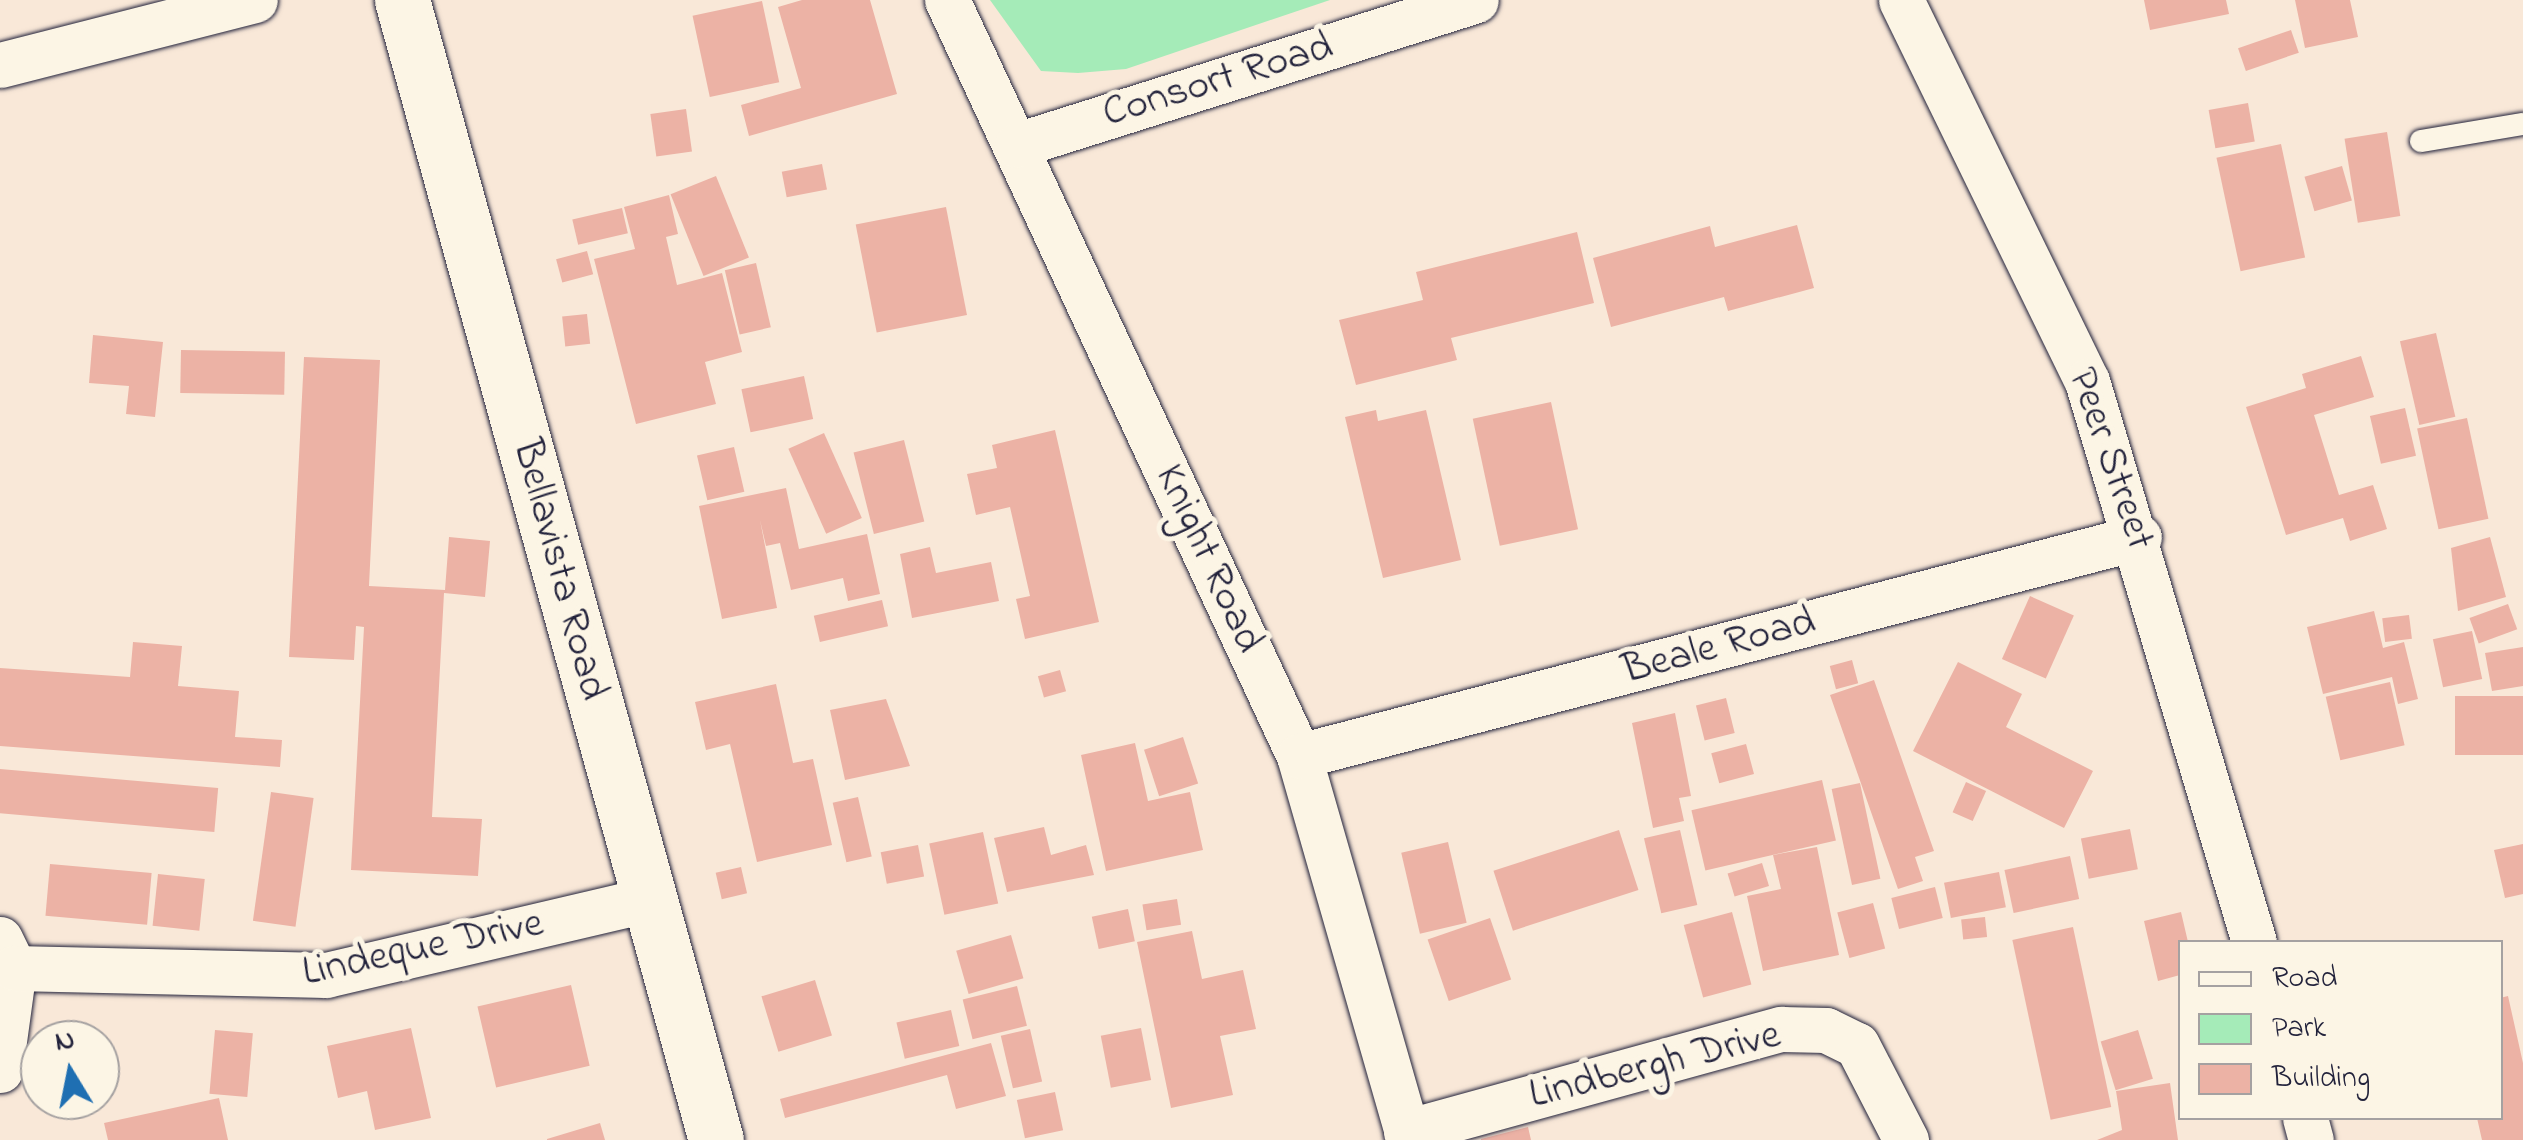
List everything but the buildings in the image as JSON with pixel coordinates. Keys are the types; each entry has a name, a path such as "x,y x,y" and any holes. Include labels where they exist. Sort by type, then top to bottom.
{"street":[{"path":"0,65 255,0"},
{"name":"Bellavista Road","path":"402,0 716,1140"},
{"name":"Knight Road","path":"947,0 1299,756 1408,1136"},
{"name":"Consort Road","path":"1017,144 1476,0"},
{"name":"Peer Street","path":"1901,0 2087,381 2140,537 2253,940"},
{"name":"Beale Road","path":"1299,756 2140,537"},
{"name":"Lindeque Drive","path":"0,1070 7,954 326,975 649,899"},
{"name":"Lindbergh Drive","path":"1408,1136 1796,1029 1857,1045 1906,1140"}],"lane":[{"path":"2421,141 2523,124"}],"green space":[{"path":"990,0 1330,0 1126,69 1078,73 1041,71"}]}
